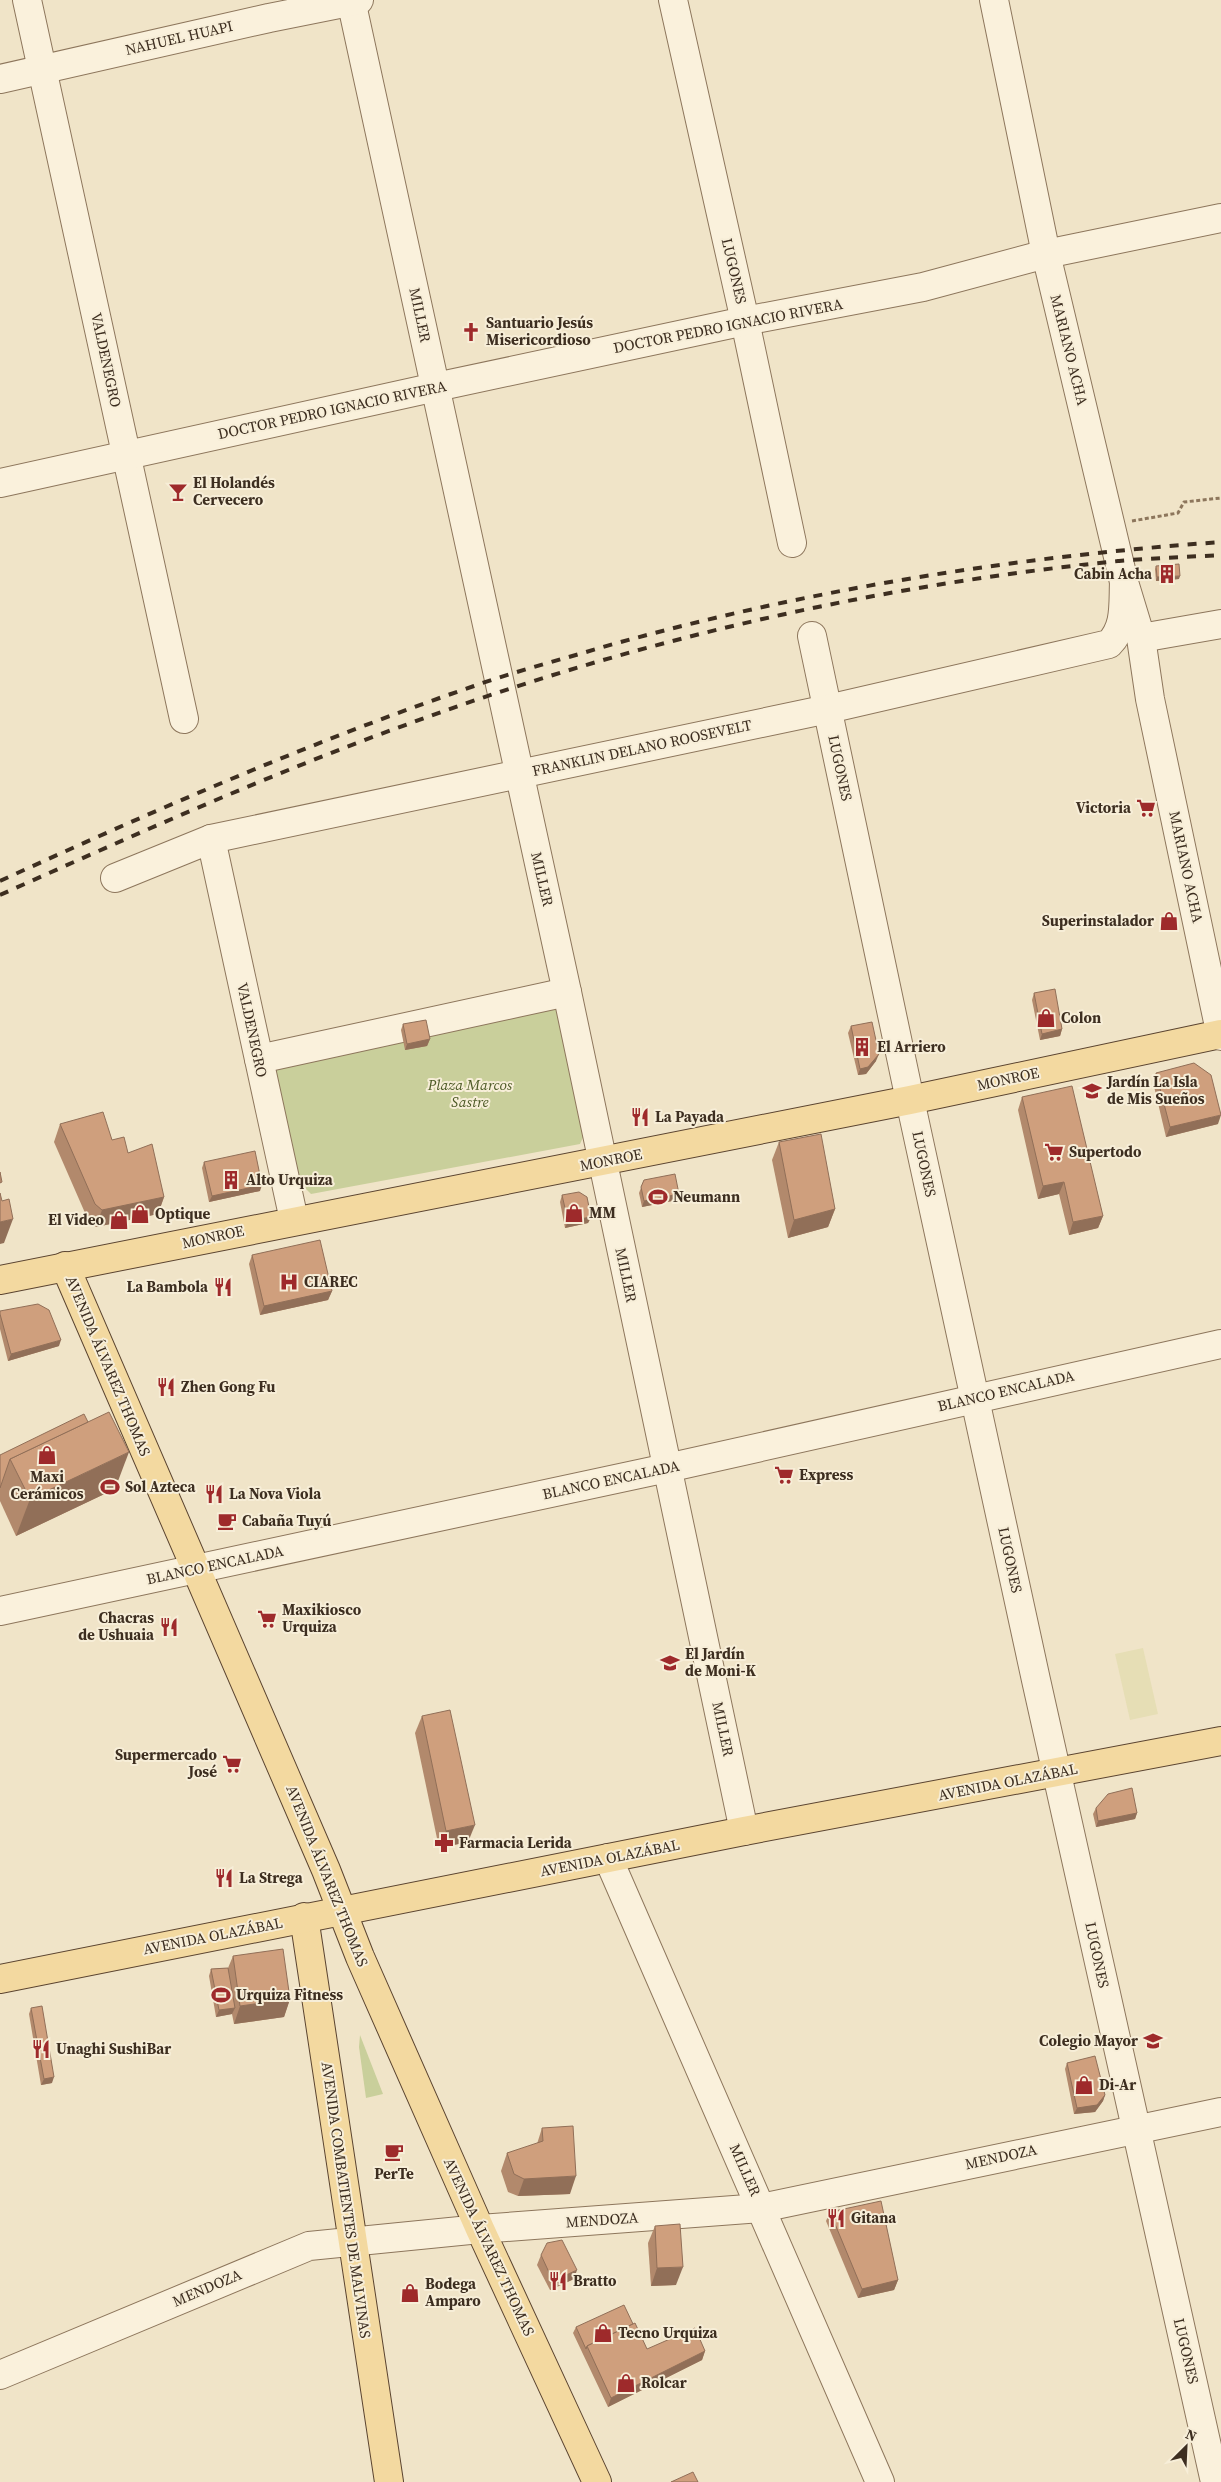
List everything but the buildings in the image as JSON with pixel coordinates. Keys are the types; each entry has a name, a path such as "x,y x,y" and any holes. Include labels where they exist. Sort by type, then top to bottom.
{"main road":[{"name":"MONROE","path":"0,1280 294,1220 602,1162 1221,1035"},
{"name":"AVENIDA ÁLVAREZ THOMAS","path":"65,1266 343,1910 365,1970 480,2230 597,2482"},
{"name":"AVENIDA OLAZÁBAL","path":"0,1978 744,1831 1221,1741"},
{"name":"AVENIDA COMBATIENTES DE MALVINAS","path":"304,1918 389,2482"}],"street":[{"name":"VALDENEGRO","path":"27,0 184,719"},
{"name":"NAHUEL HUAPI","path":"0,79 354,0"},
{"name":"MILLER","path":"354,0 486,630 567,992 744,1831"},
{"name":"LUGONES","path":"673,0 745,321 792,543"},
{"name":"MARIANO ACHA","path":"994,0 1046,254 1112,524 1124,582 1141,638 1150,699 1221,1035"},
{"name":"DOCTOR PEDRO IGNACIO RIVERA","path":"0,483 745,321 923,287 1046,254 1221,218"},
{"path":"1109,644 1118,634 1123,620 1124,582"},
{"path":"1141,638 1221,624"},
{"name":"LUGONES","path":"812,636 910,1100 1056,1773 1216,2482"},
{"name":"MARIANO ACHA","path":"1109,644 1128,655 1150,699"},
{"name":"FRANKLIN DELANO ROOSEVELT","path":"115,878 211,839 828,709 1109,644"},
{"name":"VALDENEGRO","path":"211,839 294,1220"},
{"path":"259,1059 567,992"},
{"name":"BLANCO ENCALADA","path":"0,1611 667,1468 1221,1344"},
{"name":"MILLER","path":"608,1858 880,2482"},
{"name":"MENDOZA","path":"0,2375 309,2246 480,2230 761,2208 1135,2128 1221,2112"}],"path":[{"path":"1112,524 1178,513 1184,502 1221,498"}],"shaded area":[{"path":"1143,1648 1158,1714 1130,1720 1115,1654"}],"green space":[{"name":"Plaza Marcos Sastre","path":"556,1007 585,1133 580,1144 311,1194 298,1181 272,1061"},
{"path":"360,2035 383,2094 366,2098 359,2047"}],"railway":[{"path":"0,881 117,828 294,753 414,707 522,670 603,647 755,609 909,579 1064,557 1142,548 1221,542"},
{"path":"0,895 305,763 408,724 581,666 758,620 938,585 1028,571 1119,561 1221,555"}],"place":[{"name":"Santuario Jesús Misericordioso","path":"471,332"},
{"name":"El Holandés Cervecero","path":"178,492"},
{"name":"Cabin Acha","path":"1167,574"},
{"name":"Victoria","path":"1146,808"},
{"name":"Superinstalador","path":"1169,921"},
{"name":"Colon","path":"1046,1018"},
{"name":"El Arriero","path":"862,1047"},
{"name":"Jardín La Isla de Mis Sueños","path":"1092,1091"},
{"name":"La Payada","path":"640,1117"},
{"name":"Supertodo","path":"1054,1152"},
{"name":"Alto Urquiza","path":"231,1180"},
{"name":"Neumann","path":"658,1197"},
{"name":"MM","path":"574,1213"},
{"name":"Optique","path":"140,1214"},
{"name":"El Video","path":"119,1220"},
{"name":"CIAREC","path":"289,1282"},
{"name":"La Bambola","path":"223,1287"},
{"name":"Zhen Gong Fu","path":"166,1387"},
{"name":"Maxi Cerámicos","path":"47,1455"},
{"name":"Express","path":"784,1475"},
{"name":"Sol Azteca","path":"110,1487"},
{"name":"La Nova Viola","path":"214,1494"},
{"name":"Cabaña Tuyú","path":"227,1521"},
{"name":"Maxikiosco Urquiza","path":"267,1619"},
{"name":"Chacras de Ushuaia","path":"169,1627"},
{"name":"El Jardín de Moni-K","path":"670,1663"},
{"name":"Supermercado José","path":"232,1764"},
{"name":"Farmacia Lerida","path":"444,1843"},
{"name":"La Strega","path":"224,1878"},
{"name":"Urquiza Fitness","path":"221,1995"},
{"name":"Colegio Mayor","path":"1153,2041"},
{"name":"Unaghi SushiBar","path":"41,2049"},
{"name":"Di-Ar","path":"1084,2085"},
{"name":"PerTe","path":"394,2152"},
{"name":"Gitana","path":"836,2218"},
{"name":"Bratto","path":"558,2281"},
{"name":"Bodega Amparo","path":"410,2293"},
{"name":"Tecno Urquiza","path":"603,2333"},
{"name":"Rolcar","path":"626,2383"}]}
